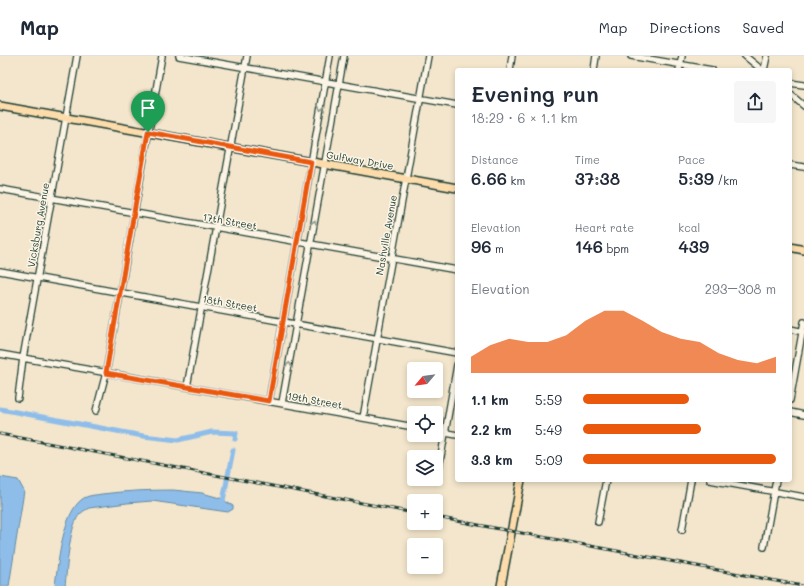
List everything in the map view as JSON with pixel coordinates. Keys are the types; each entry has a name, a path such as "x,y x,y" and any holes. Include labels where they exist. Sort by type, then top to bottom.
{"main road":[{"name":"Gulfway Drive","path":"0,106 455,188"},
{"path":"792,247 804,250"},
{"path":"501,586 521,482"}],"street":[{"name":"Vicksburg Avenue","path":"18,398 23,358 77,56"},
{"path":"96,411 106,373 162,56"},
{"path":"179,56 455,105"},
{"path":"187,387 230,147 248,56"},
{"path":"269,401 330,56"},
{"path":"282,403 344,56"},
{"name":"Nashville Avenue","path":"363,418 428,56"},
{"path":"510,68 512,56"},
{"path":"594,68 596,56"},
{"path":"631,56 679,68 682,56"},
{"path":"745,56 760,68"},
{"path":"764,68 767,56"},
{"path":"792,83 804,85"},
{"path":"792,96 804,106"},
{"path":"792,165 804,167"},
{"name":"17th Street","path":"0,189 455,270"},
{"name":"18th Street","path":"0,271 455,352"},
{"path":"792,390 804,322"},
{"path":"792,329 803,332"},
{"name":"19th Street","path":"0,354 407,426"},
{"path":"442,450 455,376"},
{"path":"792,412 804,415"},
{"path":"445,433 455,435"},
{"path":"598,522 606,482"},
{"path":"682,530 691,482"},
{"path":"721,482 804,497"},
{"path":"764,547 775,482"}],"water":[{"path":"0,477 18,480 24,491 9,586 0,586"},
{"path":"173,490 202,493 220,498 233,506 233,509 228,512 152,501 89,508 79,515 73,529 65,586 55,586 60,551 66,525 77,504 84,498 93,495 120,492"}],"waterway":[{"path":"0,409 143,436 178,440 212,432 236,433 235,439"},
{"path":"222,506 233,450"}],"railway":[{"path":"0,434 407,512"},
{"path":"443,518 803,586"}],"route":[{"path":"148,132 311,162 269,401 106,373 148,132"}]}
